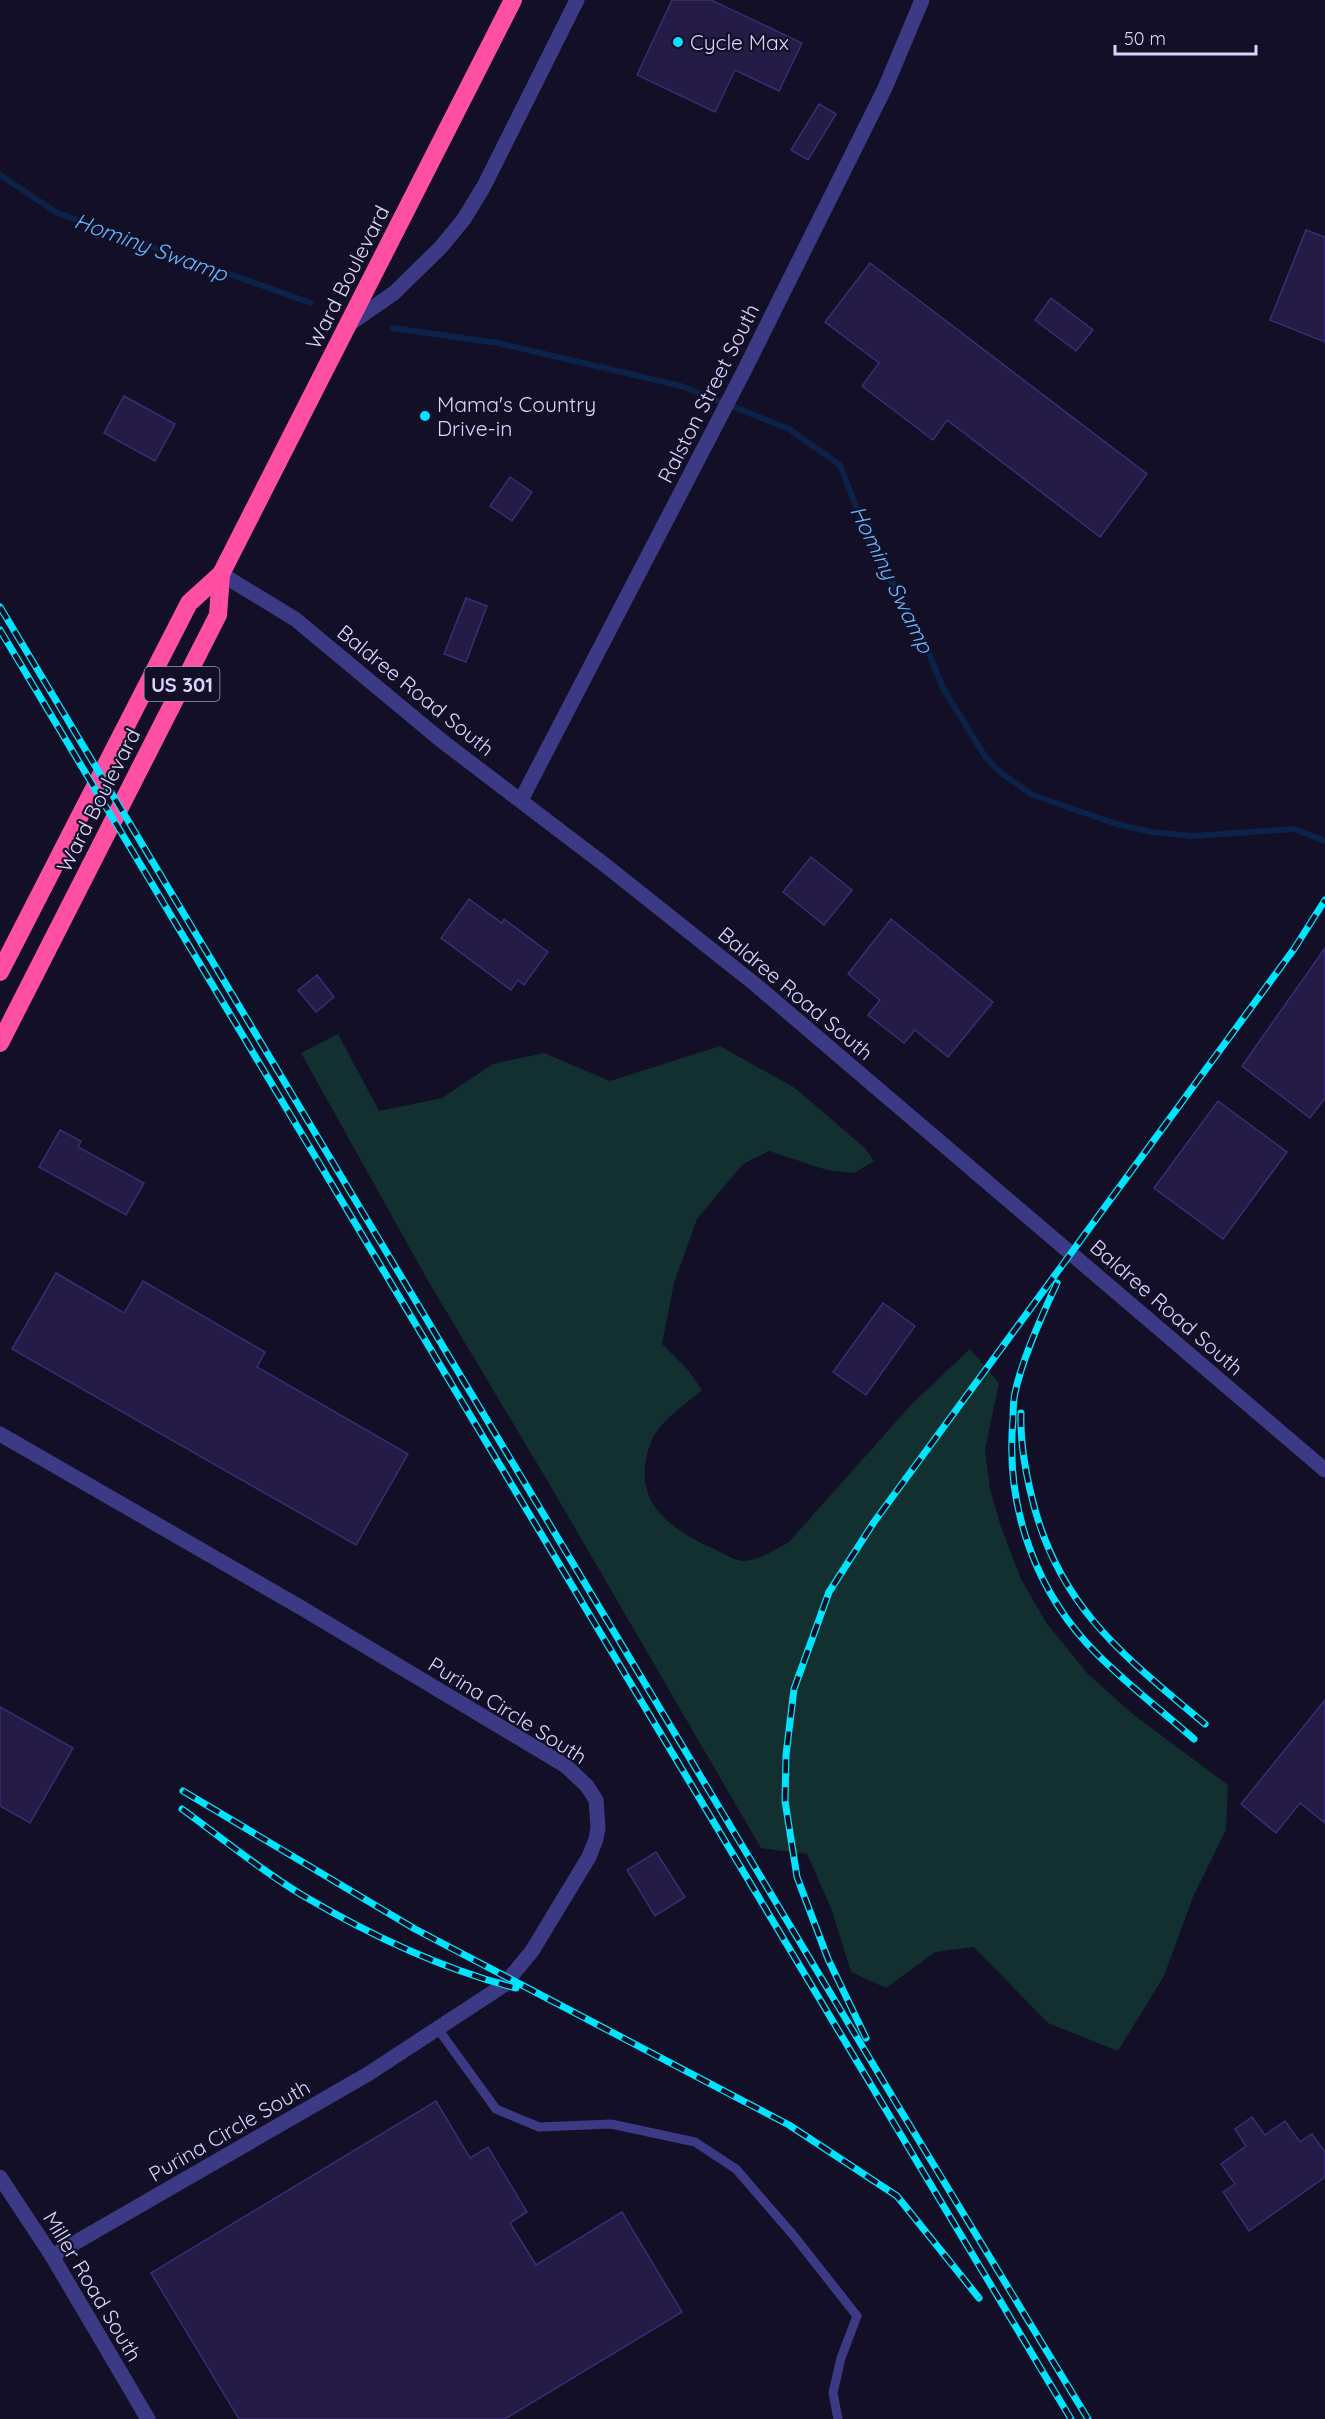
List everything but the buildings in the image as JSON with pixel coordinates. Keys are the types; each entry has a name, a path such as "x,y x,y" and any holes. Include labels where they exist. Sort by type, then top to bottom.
{"highway":[{"name":"Ward Boulevard","path":"0,972 189,603 221,574 513,0"},
{"name":"Ward Boulevard","path":"0,1043 218,615 221,574"}],"street":[{"path":"348,326 394,293 441,248 464,219 484,186 577,0"},
{"name":"Ralston Street South","path":"521,801 744,371 885,88 922,0"},
{"name":"Baldree Road South","path":"221,574 295,619 442,741 765,992 1325,1470"},
{"name":"Purina Circle South","path":"0,1434 300,1607 566,1766 587,1786 597,1800 598,1827 589,1857 532,1951 504,1985 368,2074 52,2256"},
{"name":"Miller Road South","path":"0,2177 52,2256 148,2419"}],"lane":[{"path":"438,2029 496,2109 539,2127 611,2124 695,2142 736,2169 794,2236 857,2316 841,2358 833,2393 838,2419"}],"green space":[{"path":"338,1034 379,1111 442,1098 493,1064 544,1053 610,1081 720,1046 795,1088 865,1148 874,1161 854,1173 827,1170 769,1151 743,1164 697,1219 674,1283 662,1344 688,1370 702,1390 666,1420 655,1434 645,1462 645,1480 649,1495 657,1509 668,1521 697,1541 736,1560 755,1559 789,1542 911,1405 970,1349 999,1383 985,1450 990,1489 1001,1527 1021,1579 1047,1624 1088,1674 1134,1715 1228,1785 1226,1830 1193,1897 1164,1976 1118,2051 1048,2023 974,1947 935,1952 886,1988 851,1972 831,1908 807,1854 761,1848 427,1279 301,1053"}],"waterway":[{"name":"Hominy Swamp","path":"0,175 57,213 311,303"},
{"name":"Hominy Swamp","path":"393,328 498,343 681,386 789,429 840,465 872,548 920,632 943,688 986,758 1001,773 1033,795 1116,824 1152,832 1193,836 1294,829 1325,841"}],"railway":[{"path":"0,607 1088,2419"},
{"path":"0,630 1071,2419"},
{"path":"866,2038 828,1959 797,1877 785,1801 786,1755 794,1689 829,1592 874,1522 1294,949 1325,900"},
{"path":"1057,1283 1027,1352 1014,1400 1012,1453 1014,1485 1029,1547 1057,1605 1076,1631 1121,1677 1194,1739"},
{"path":"1021,1413 1022,1445 1029,1487 1044,1536 1059,1570 1077,1599 1098,1626 1147,1675 1205,1724"},
{"path":"183,1791 415,1929 789,2125 897,2196 979,2298"},
{"path":"182,1809 286,1885 379,1937 433,1961 516,1988"}],"place":[{"name":"Cycle Max","path":"678,42"},
{"name":"Mama's Country Drive-in","path":"425,416"}]}
